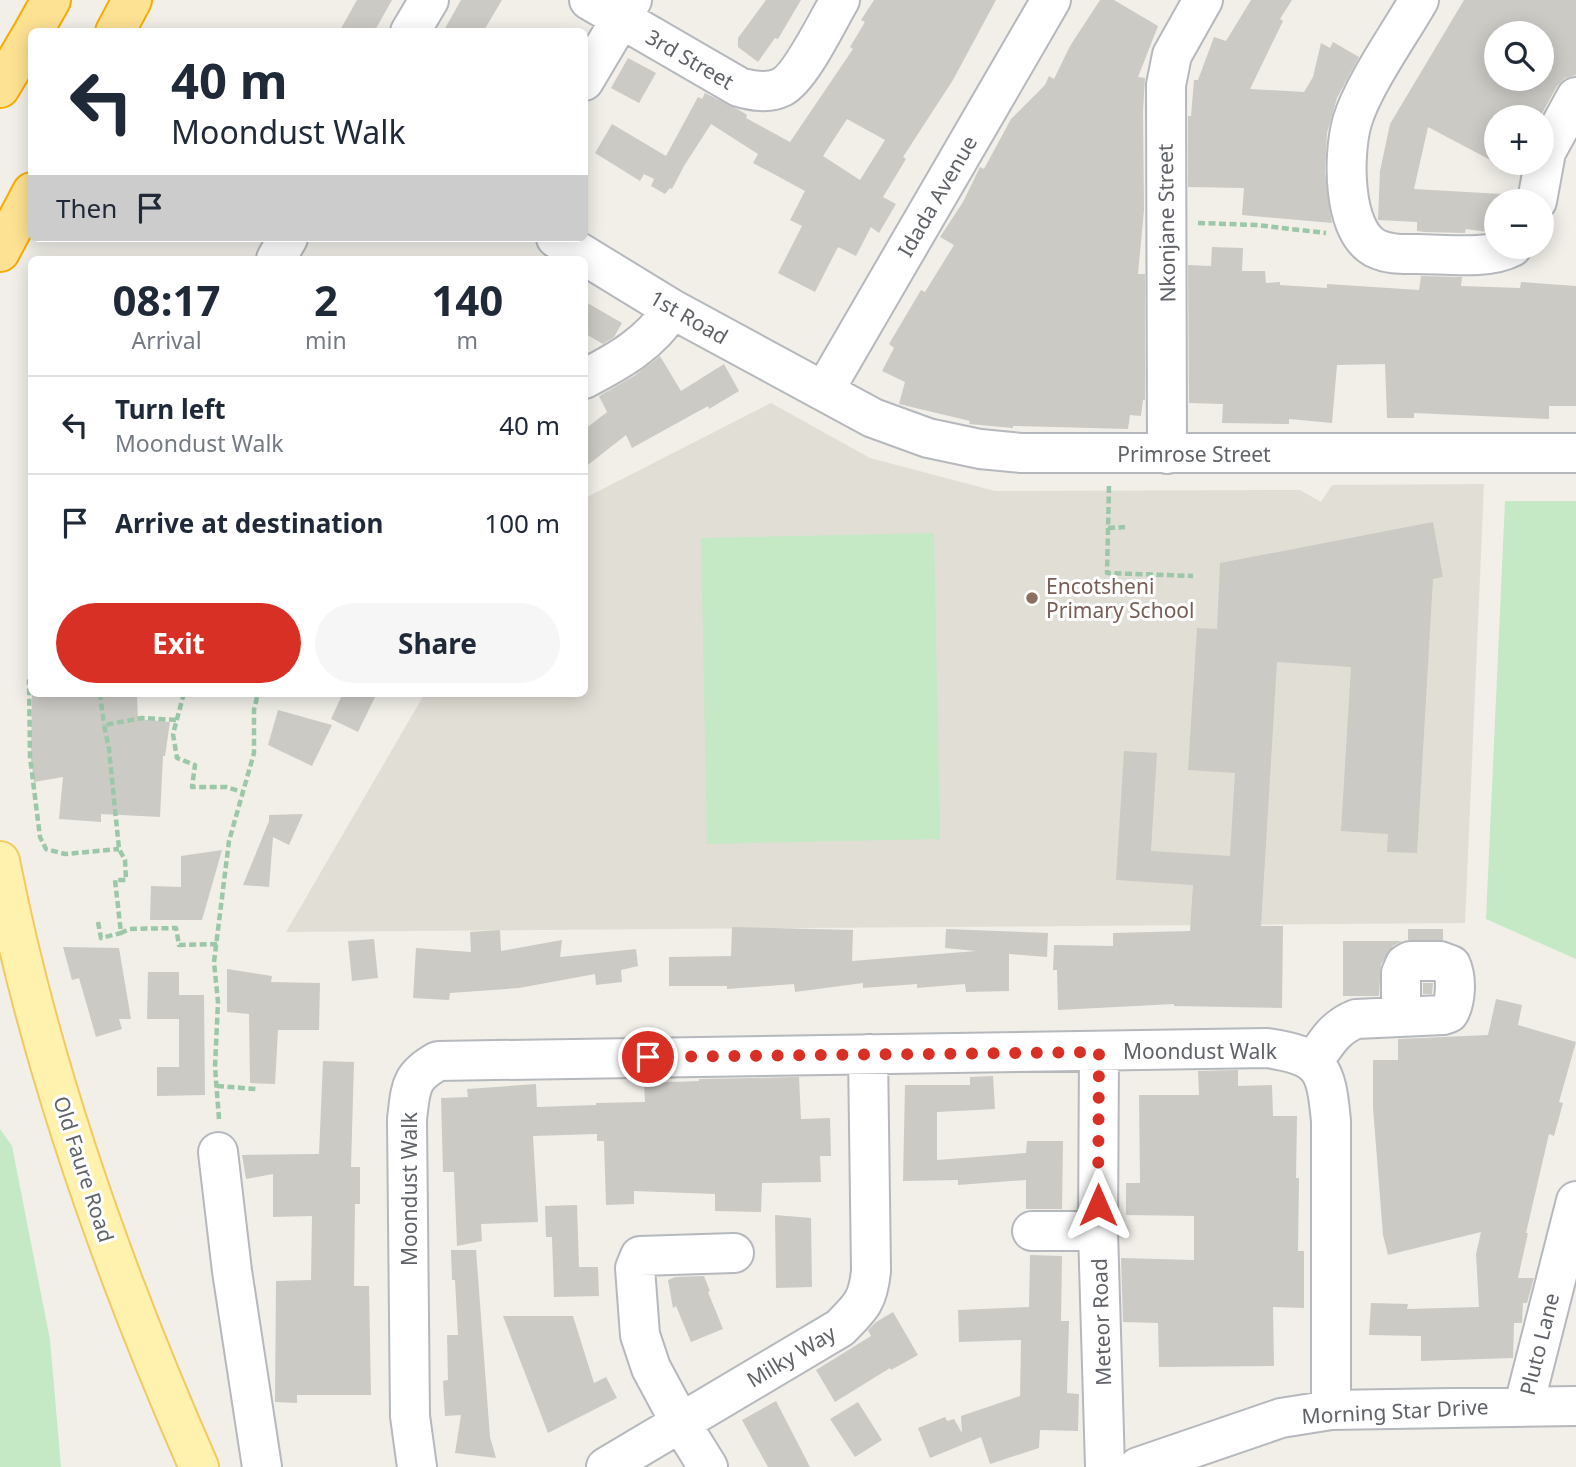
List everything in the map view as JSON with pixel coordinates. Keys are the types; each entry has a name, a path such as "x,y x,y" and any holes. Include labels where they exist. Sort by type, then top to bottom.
{"highway":[{"path":"35,28 51,0"},
{"path":"117,28 132,0"},
{"path":"0,88 28,40"},
{"path":"0,253 28,200"}],"main road":[{"name":"Old Faure Road","path":"0,861 26,978 83,1174 135,1318 199,1467"}],"street":[{"path":"412,28 429,0"},
{"name":"3rd Street","path":"614,6 738,87 769,91 783,86 797,72 840,0"},
{"name":"Idada Avenue","path":"824,391 1051,0"},
{"name":"Nkonjane Street","path":"1167,454 1166,85 1172,55 1203,0"},
{"path":"1419,0 1363,96 1352,123 1348,152 1348,194 1352,216 1373,247 1391,254 1484,254"},
{"path":"588,72 614,6"},
{"path":"1539,189 1546,152 1576,97"},
{"name":"1st Road","path":"563,242 585,256"},
{"name":"1st Road","path":"588,258 672,309 824,391"},
{"path":"588,377 626,357 650,336 672,309"},
{"name":"Primrose Street","path":"824,391 873,418 928,438 980,449 1021,453 1576,453"},
{"path":"1331,1410 1331,1121 1327,1085 1314,1061 1332,1035 1344,1024 1356,1019 1401,1016"},
{"name":"Moondust Walk","path":"417,1467 410,1416 407,1119 411,1088 421,1071 438,1061 1267,1048 1293,1052 1314,1061"},
{"name":"Meteor Road","path":"1099,1052 1098,1231 1105,1467"},
{"name":"Milky Way","path":"606,1467 840,1328 863,1305 869,1291 871,1271 869,1054"},
{"path":"218,1152 232,1271 262,1467"},
{"name":"Pluto Lane","path":"1524,1405 1576,1201"},
{"path":"1032,1231 1098,1231"},
{"path":"708,1467 651,1368 640,1335 635,1268 640,1256 734,1253"},
{"name":"Morning Star Drive","path":"1138,1467 1281,1418 1331,1410 1576,1406"}],"path":[{"path":"1168,223 1214,223 1325,233 1361,233"},
{"path":"1109,480 1107,573 1194,576"},
{"path":"1108,527 1125,527"},
{"path":"29,697 30,757 40,837 47,849 65,854 119,849"},
{"path":"100,697 109,749 119,849 125,860 126,880 115,880 121,933"},
{"path":"183,697 173,734 177,758 195,765 192,787 226,787 243,792"},
{"path":"218,1152 215,1067 218,1002 214,962 229,841 254,753 254,710 257,697"},
{"path":"104,725 142,718 176,720"},
{"path":"98,922 101,937 129,929 176,928 180,945 218,944"},
{"path":"217,1086 256,1089"}],"shaded area":[{"name":"Encotsheni Primary School","path":"771,403 870,458 995,491 1300,490 1321,502 1332,485 1484,484 1465,923 286,932 423,697 588,697 588,496"}],"green space":[{"path":"1505,501 1576,501 1576,959 1486,919"},
{"path":"934,533 940,839 707,844 701,538"},
{"path":"0,1129 12,1146 50,1340 61,1467 0,1467"}],"building":[{"path":"357,0 392,0 376,28 341,28"},
{"path":"461,0 502,0 485,28 445,28"},
{"path":"766,0 801,0 778,39 775,38 758,62 738,47 738,38"},
{"path":"874,0 996,0 953,80 903,157 906,159 883,197 896,204 879,233 871,227 856,256 838,247 815,292 778,273 802,226 790,220 805,191 753,163 758,154 711,124 672,189 665,194 651,186 654,179 644,174 640,181 595,153 612,124 666,156 698,97 702,99 705,93 739,110 747,115 746,118 790,142 853,49 850,47 865,22 861,20","holes":["847,119 885,140 860,180 823,156"]},
{"path":"1100,0 1114,0 1158,26 1138,77 1145,78 1144,210 1138,274 1145,274 1145,400 1141,416 1130,415 1128,429 1013,428 969,424 970,421 899,404 905,382 882,371 894,348 889,344 921,290 925,292 954,245 940,237 963,202 980,167 984,169 1011,119 1045,85 1049,76 1054,79 1070,46"},
{"path":"1251,0 1292,0 1280,19 1283,21 1250,89 1304,92 1313,77 1321,43 1330,48 1333,42 1359,57 1337,98 1327,133 1325,172 1332,223 1242,215 1244,188 1188,187 1188,116 1191,116 1194,80 1198,80 1214,37 1226,41"},
{"path":"1464,0 1576,0 1576,75 1565,78 1557,86 1547,105 1484,105 1484,157 1428,127 1414,189 1484,193 1484,231 1466,229 1465,233 1424,232 1417,231 1417,222 1378,220 1380,171 1390,124"},
{"path":"628,58 656,73 639,103 611,88"},
{"path":"1212,247 1243,248 1242,271 1265,271 1266,283 1280,282 1280,285 1327,288 1327,284 1419,290 1421,276 1462,277 1461,286 1520,288 1521,282 1576,286 1576,406 1549,406 1549,419 1414,413 1414,418 1387,418 1385,364 1337,365 1332,423 1289,419 1289,424 1222,423 1223,404 1189,403 1188,265 1211,266"},
{"path":"588,303 622,323 614,337 603,344 588,335"},
{"path":"660,356 681,391 724,364 739,391 632,448 626,435 588,465 588,427 607,412 599,396 634,376"},
{"path":"1433,522 1443,577 1433,579 1417,853 1387,852 1388,834 1341,831 1351,667 1277,662 1261,926 1283,926 1282,1008 1174,1004 1058,1010 1057,970 1053,970 1054,945 1113,946 1113,933 1190,931 1193,885 1116,880 1124,751 1157,753 1151,851 1230,856 1235,773 1188,770 1197,628 1217,629 1220,563"},
{"path":"32,697 137,697 138,719 170,722 163,756 160,817 101,814 101,822 59,819 63,777 34,782 31,759"},
{"path":"341,697 375,697 358,732 331,719"},
{"path":"278,710 332,725 312,766 268,745"},
{"path":"303,814 289,845 273,837 269,887 243,885 269,815"},
{"path":"222,850 202,920 150,920 151,886 181,887 181,856"},
{"path":"732,927 853,930 852,961 976,951 945,948 946,929 1048,933 1047,957 1009,954 1009,991 966,992 965,984 917,988 917,984 863,988 863,983 795,992 794,984 727,989 727,986 669,986 669,957 731,956"},
{"path":"1408,929 1443,929 1443,940 1408,940"},
{"path":"500,930 501,951 562,940 560,957 636,949 638,966 621,970 622,982 596,985 595,974 519,988 450,993 449,1000 413,998 416,948 471,952 470,932"},
{"path":"374,939 378,978 352,981 348,941"},
{"path":"1343,941 1402,941 1393,946 1381,964 1379,996 1343,996"},
{"path":"63,947 119,948 131,1019 119,1019 122,1029 96,1037 79,978 72,980"},
{"path":"227,969 272,976 271,982 320,983 319,1030 278,1030 275,1084 250,1083 249,1014 227,1012"},
{"path":"148,972 179,972 179,995 204,995 205,1095 157,1096 157,1067 179,1067 179,1019 147,1019"},
{"path":"1423,983 1433,983 1432,994 1423,994"},
{"path":"1496,999 1522,1005 1518,1025 1576,1042 1559,1102 1563,1103 1554,1136 1549,1134 1518,1278 1534,1278 1527,1303 1523,1303 1522,1323 1514,1323 1513,1358 1421,1361 1421,1336 1369,1335 1371,1303 1408,1304 1407,1309 1479,1307 1476,1254 1481,1232 1388,1255 1383,1235 1373,1108 1373,1060 1398,1060 1398,1039 1488,1035"},
{"path":"323,1061 354,1062 351,1167 360,1167 360,1204 355,1204 354,1286 369,1286 371,1395 297,1395 297,1403 275,1402 276,1281 311,1280 312,1216 273,1217 273,1174 246,1179 242,1155 319,1154"},
{"path":"1238,1070 1238,1086 1272,1085 1273,1116 1297,1116 1298,1251 1304,1251 1304,1308 1273,1307 1274,1366 1159,1367 1158,1323 1123,1322 1121,1258 1194,1260 1194,1216 1126,1215 1126,1183 1140,1183 1139,1095 1199,1095 1198,1071"},
{"path":"993,1076 995,1109 937,1112 937,1160 1026,1153 1027,1141 1063,1141 1062,1209 1026,1209 1026,1180 958,1185 958,1180 903,1181 905,1085 970,1085 970,1077"},
{"path":"799,1077 801,1119 830,1118 831,1156 820,1156 821,1182 762,1183 761,1212 715,1211 715,1194 634,1191 634,1204 606,1205 604,1141 597,1141 597,1134 533,1136 538,1222 481,1224 482,1241 457,1246 454,1172 443,1172 441,1098 468,1097 467,1089 536,1084 537,1107 596,1105 645,1102 644,1083"},
{"path":"577,1205 579,1267 598,1267 599,1296 554,1297 552,1237 546,1237 545,1206"},
{"path":"775,1215 811,1218 812,1287 776,1288"},
{"path":"451,1250 476,1250 490,1437 496,1458 455,1453 461,1415 445,1416 443,1381 448,1380 447,1335 458,1335"},
{"path":"1030,1255 1062,1256 1061,1321 1069,1321 1067,1393 1079,1394 1078,1431 1040,1430 1039,1448 990,1464 981,1437 930,1458 918,1428 945,1417 947,1421 954,1419 962,1433 961,1416 1020,1396 1021,1340 959,1342 958,1310 1029,1307"},
{"path":"704,1276 723,1329 691,1342 676,1306 673,1308 668,1280 675,1277"},
{"path":"893,1312 918,1355 891,1370 890,1368 835,1402 816,1370 871,1336 868,1330"},
{"path":"503,1316 573,1316 594,1383 606,1377 617,1398 548,1433"},
{"path":"776,1401 810,1467 768,1467 742,1420"},
{"path":"858,1402 882,1440 855,1457 830,1419"}],"place":[{"name":"Encotsheni Primary School","path":"1032,598"}],"route":[{"path":"648,1057 1099,1052 1098,1205"}]}
